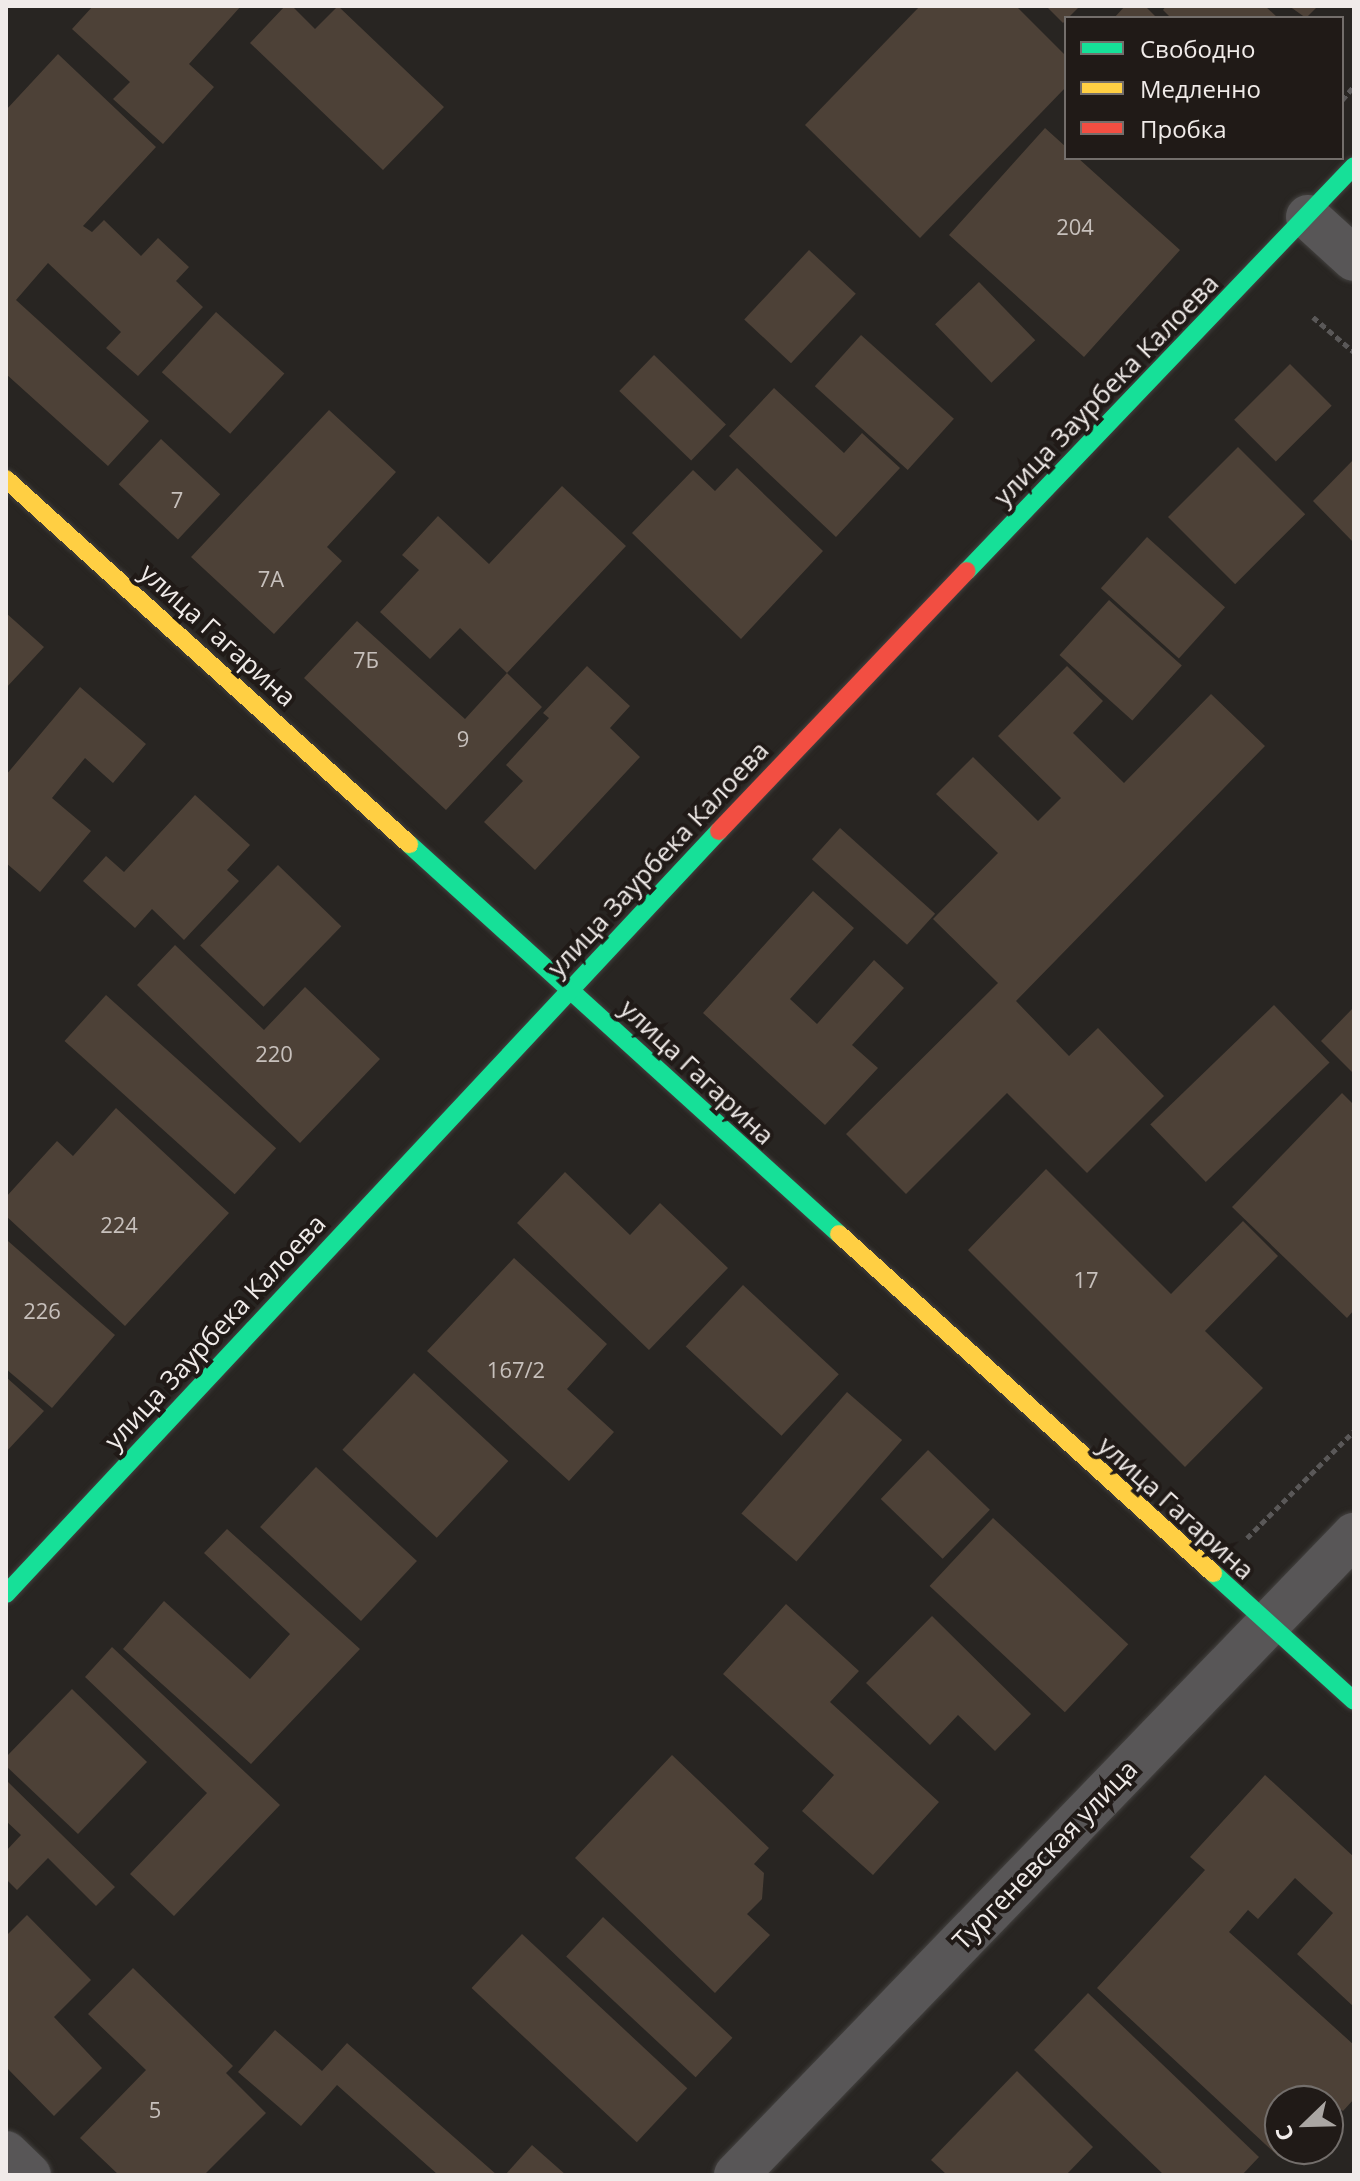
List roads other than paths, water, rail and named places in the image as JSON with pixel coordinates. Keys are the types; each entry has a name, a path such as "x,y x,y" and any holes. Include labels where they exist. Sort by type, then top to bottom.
{"street":[{"name":"улица Заурбека Калоева","path":"6,1594 571,990 1354,166"},
{"path":"1308,217 1354,259"},
{"name":"улица Гагарина","path":"6,479 1354,1701"},
{"name":"Тургеневская улица","path":"736,2175 1354,1535"},
{"path":"6,2153 29,2175"}]}
